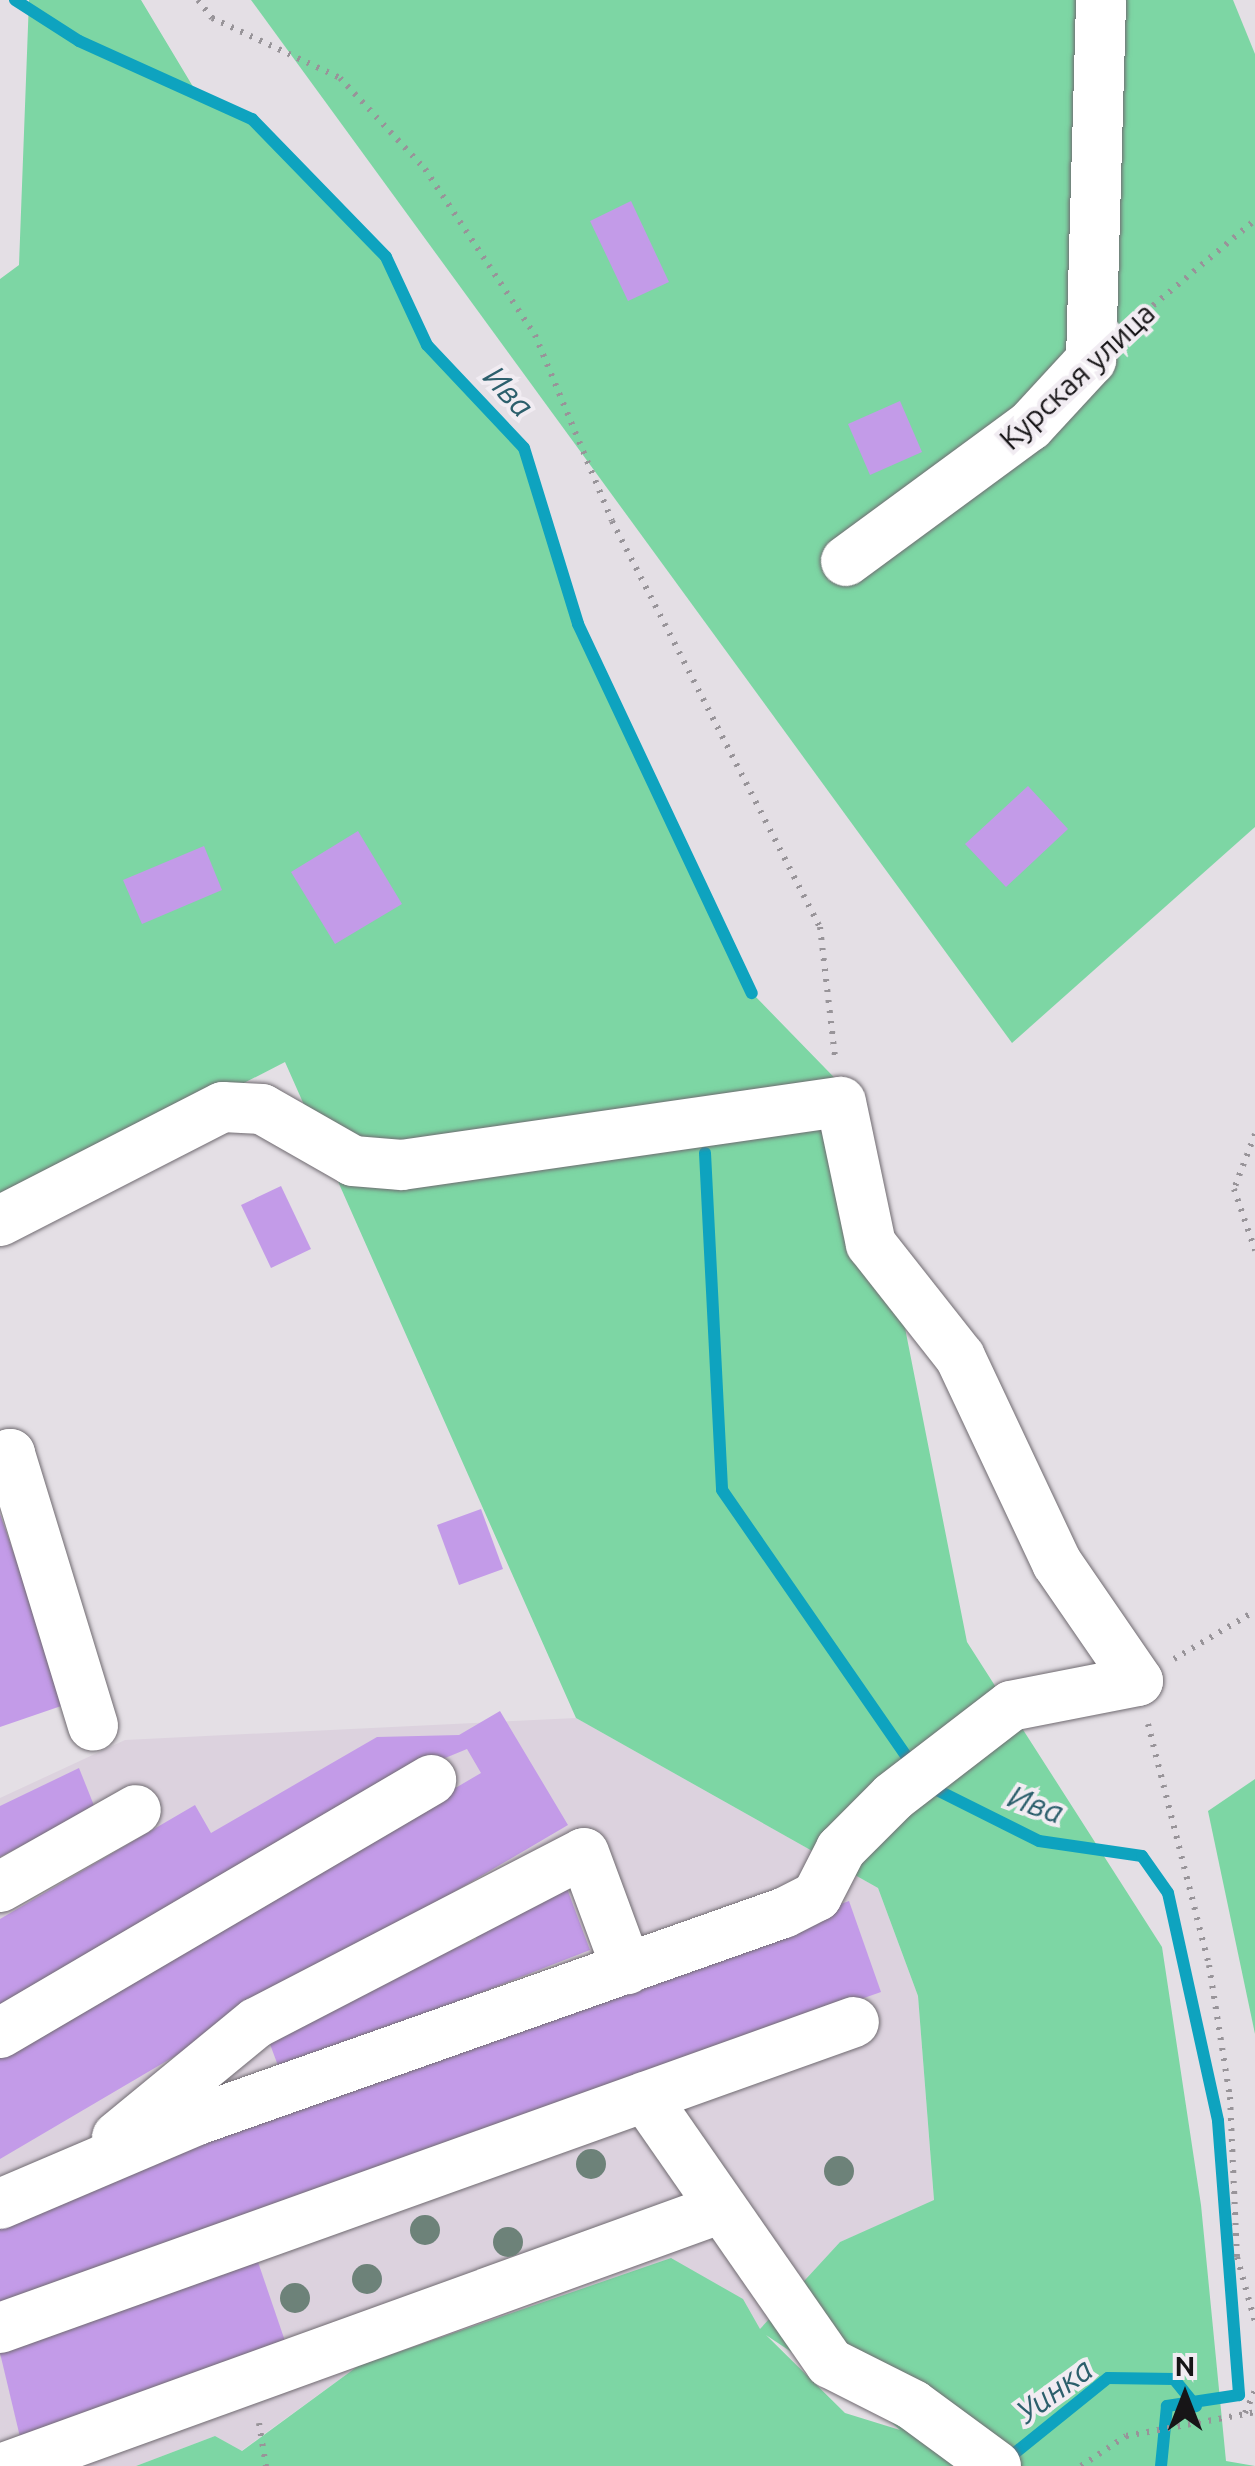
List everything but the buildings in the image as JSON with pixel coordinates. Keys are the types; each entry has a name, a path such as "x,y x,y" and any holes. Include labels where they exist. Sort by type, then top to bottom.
{"street":[{"path":"1091,360 1102,0"},
{"name":"Курская улица","path":"846,561 1030,426 1091,360"},
{"path":"0,1220 223,1107 262,1110 328,1152 376,1165 688,1123 755,1120 841,1102 871,1244 960,1357 1057,1563 1138,1680 1010,1706 894,1797 841,1850 816,1896 74,2172 0,2204"},
{"path":"0,1458 10,1454 94,1726"},
{"path":"0,2033 431,1780"},
{"path":"0,1887 136,1810"},
{"path":"74,2172 256,2023 584,1853 627,1968"},
{"path":"0,2328 854,2022"},
{"path":"645,2097 830,2363 913,2405 996,2466"},
{"path":"9,2466 720,2209"}],"path":[{"path":"198,0 212,18 340,78 426,169 535,335 612,522 820,927 841,1102"},
{"name":"Курская улица","path":"1091,360 1255,220"},
{"path":"1255,1134 1234,1189 1255,1250"},
{"path":"1255,1611 1138,1680 1212,1984 1230,2097 1237,2256 1255,2322"},
{"path":"1246,2413 1255,2391"},
{"path":"1081,2466 1126,2436 1255,2412"}],"shaded area":[{"path":"576,1718 878,1888 918,1996 934,2201 840,2242 760,2330 358,2366 241,2451 215,2436 136,2466 0,2466 0,1798 125,1740"}],"green space":[{"path":"29,0 141,0 198,95 252,119 386,257 427,345 524,448 578,624 752,993 861,1105 967,1642 1162,1947 1201,2205 1226,2461 1255,2466 136,2466 215,2436 242,2451 358,2366 671,2258 743,2299 760,2329 840,2242 934,2200 918,1996 878,1888 576,1718 285,1062 0,1208 0,279 19,265","holes":["766,2335 875,2408 900,2430 845,2413"]},
{"path":"251,0 1233,0 1255,54 1255,827 1012,1043"},
{"path":"1255,1779 1255,2034 1208,1811"}],"waterway":[{"name":"Ива","path":"15,0 79,41 252,119 386,257 427,345 524,448 578,624 752,993"},
{"name":"Ива","path":"705,1153 722,1490 915,1769"},
{"name":"Ива","path":"927,1785 1039,1841 1142,1856 1168,1893 1218,2121 1239,2395 1167,2406 1161,2466"},
{"name":"Уинка","path":"1005,2461 1108,2378 1174,2379 1196,2406"}]}
